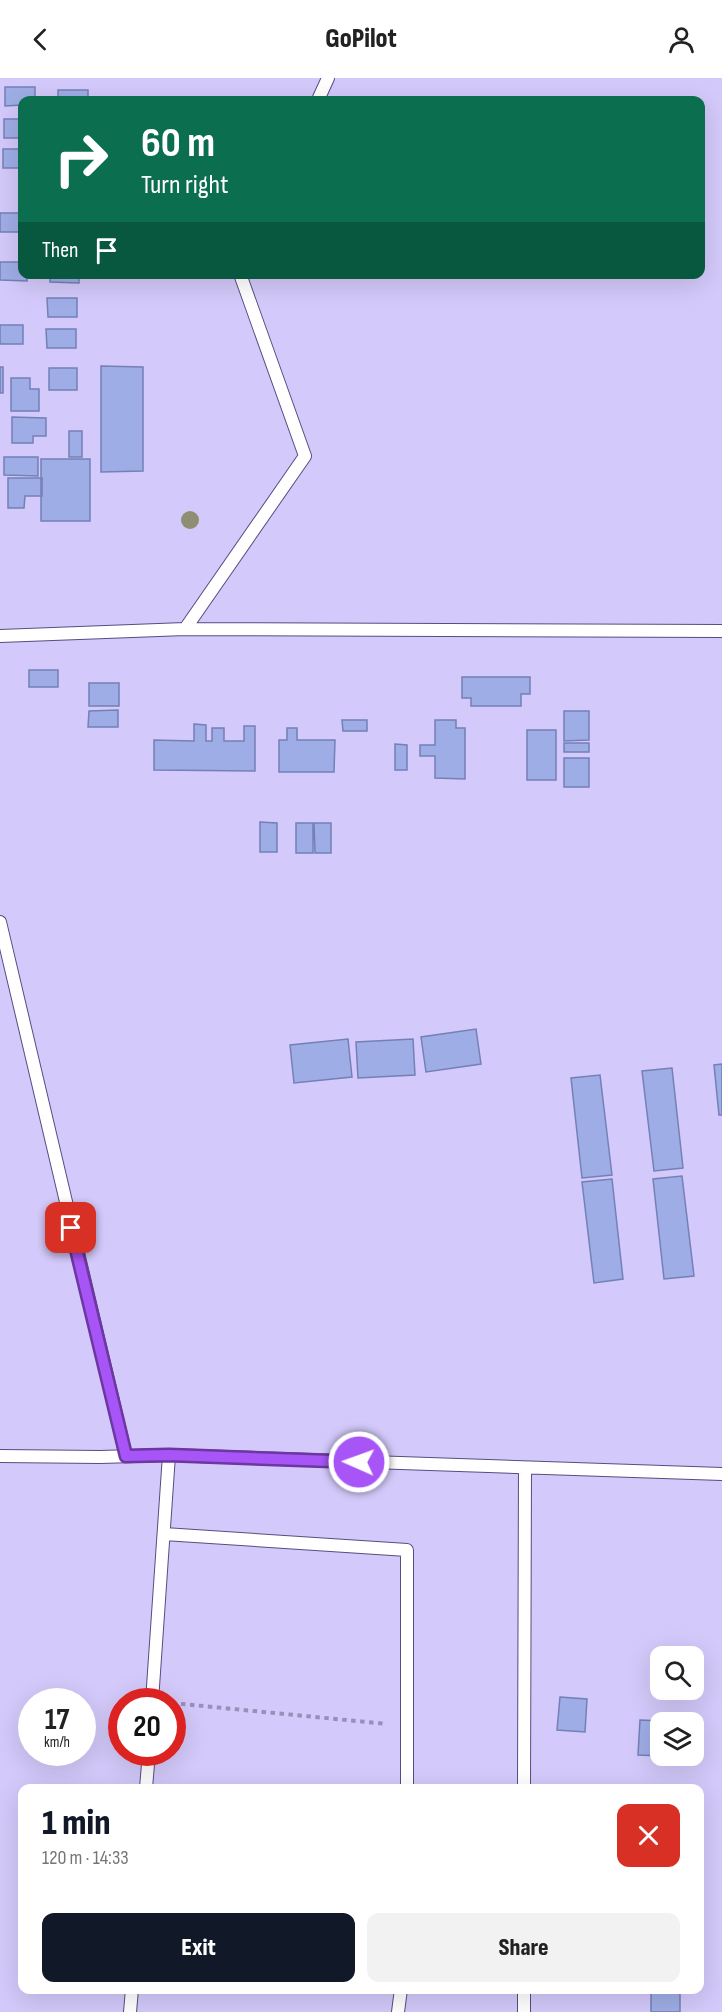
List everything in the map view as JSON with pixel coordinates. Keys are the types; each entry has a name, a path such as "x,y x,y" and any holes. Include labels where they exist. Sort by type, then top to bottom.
{"lane":[{"path":"320,96 328,78"},
{"path":"185,629 305,456 242,279"},
{"path":"0,636 185,629 722,632"},
{"path":"0,922 126,1456"},
{"path":"153,1688 169,1455"},
{"path":"0,1456 169,1455 722,1474"},
{"path":"524,1784 525,1468"},
{"path":"164,1534 407,1550 409,1726 407,1784"},
{"path":"146,1784 147,1766"},
{"path":"130,2012 132,1994"},
{"path":"398,2012 400,1994"},
{"path":"524,1994 524,2012"}],"path":[{"path":"186,1704 409,1726"}],"building":[{"path":"5,87 35,87 35,96 18,96 18,105 5,106"},
{"path":"58,90 88,90 88,96 58,96"},
{"path":"4,119 18,119 18,138 4,138"},
{"path":"3,149 18,149 18,168 3,168"},
{"path":"0,213 18,213 18,232 0,232"},
{"path":"0,262 18,262 18,279 27,279 27,281 0,280"},
{"path":"50,279 79,279 79,283 50,282"},
{"path":"47,298 77,298 77,317 48,317"},
{"path":"0,325 23,325 23,344 0,344"},
{"path":"46,329 76,329 76,348 47,348"},
{"path":"101,366 143,367 143,471 101,472"},
{"path":"0,367 3,367 3,393 0,393"},
{"path":"49,368 77,368 77,390 49,390"},
{"path":"11,378 30,378 30,389 39,389 39,411 11,411"},
{"path":"12,417 46,418 46,436 33,436 33,443 12,443"},
{"path":"69,431 82,431 82,457 69,457"},
{"path":"4,457 38,457 38,476 4,475"},
{"path":"41,459 90,459 90,521 41,521"},
{"path":"8,478 42,478 42,496 25,496 24,508 8,508"},
{"path":"29,670 58,670 58,687 29,687"},
{"path":"462,677 530,677 530,694 521,694 521,706 471,706 471,698 462,698"},
{"path":"89,683 119,683 119,706 89,706"},
{"path":"118,710 118,727 88,727 89,711"},
{"path":"564,711 589,711 589,740 564,741"},
{"path":"342,720 367,720 367,731 343,731"},
{"path":"435,720 456,720 456,728 465,728 465,779 435,778 435,756 420,756 420,745 435,745"},
{"path":"194,724 206,725 206,741 212,741 212,728 224,728 224,741 244,741 244,726 255,726 255,771 154,770 154,740 194,741"},
{"path":"287,728 297,728 297,740 335,740 334,772 279,772 279,740 287,740"},
{"path":"527,730 556,730 556,780 527,780"},
{"path":"564,743 589,743 589,752 564,752"},
{"path":"395,744 407,745 407,770 395,770"},
{"path":"564,758 589,758 589,787 564,787"},
{"path":"260,822 277,823 277,852 260,852"},
{"path":"296,823 313,823 313,853 296,853"},
{"path":"314,823 331,823 331,853 315,853"},
{"path":"476,1029 481,1064 426,1072 421,1037"},
{"path":"348,1039 352,1077 294,1083 290,1045"},
{"path":"413,1039 415,1075 358,1078 356,1042"},
{"path":"722,1064 722,1115 719,1115 714,1065"},
{"path":"672,1068 683,1168 654,1171 642,1071"},
{"path":"600,1075 612,1175 582,1178 571,1078"},
{"path":"682,1176 694,1276 664,1279 653,1179"},
{"path":"612,1179 623,1279 594,1283 582,1182"},
{"path":"560,1697 587,1699 585,1732 557,1730"},
{"path":"640,1720 650,1720 650,1756 638,1755"},
{"path":"651,1994 680,1994 680,2012 651,2012"}],"route":[{"path":"71,1228 126,1456 169,1455 359,1462"}]}
